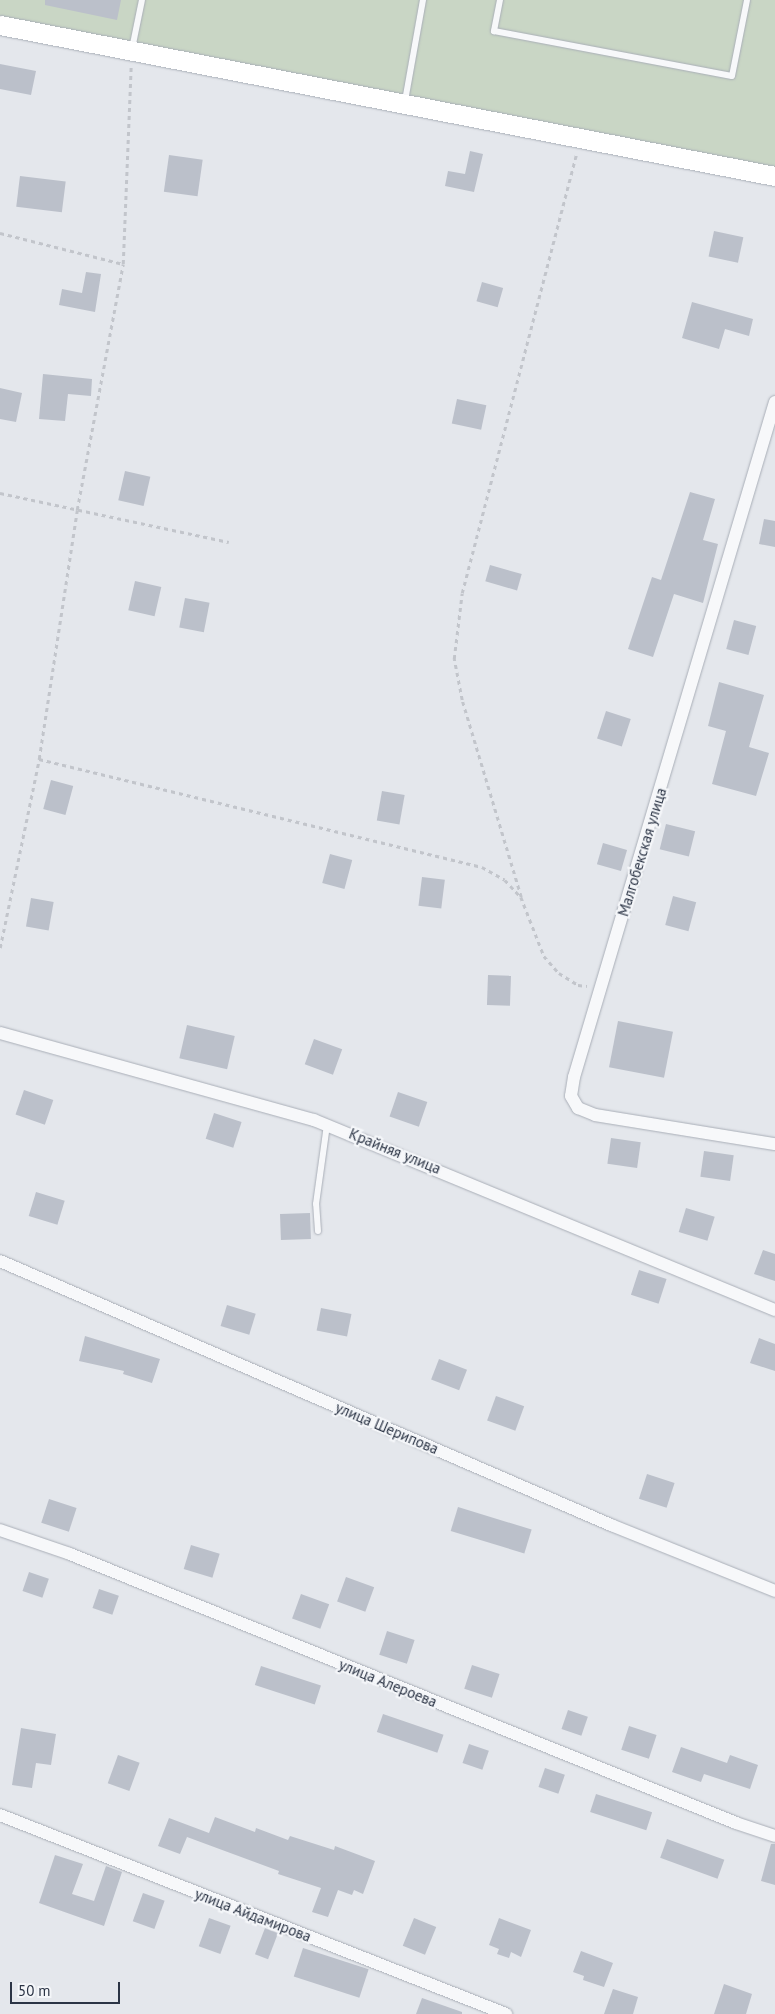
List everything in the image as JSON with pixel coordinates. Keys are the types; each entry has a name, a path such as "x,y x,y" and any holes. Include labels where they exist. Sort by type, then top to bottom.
{"street":[{"path":"0,25 581,136 775,176"},
{"name":"Малгобекская улица","path":"775,402 600,988 574,1077 571,1096 578,1108 595,1116 775,1144"},
{"name":"Крайняя улица","path":"0,1034 327,1125 775,1310"},
{"name":"улица Шерипова","path":"0,1262 602,1521 775,1591"},
{"name":"улица Алероева","path":"0,1530 70,1554 736,1824 775,1836"},
{"name":"улица Айдамирова","path":"0,1815 506,2014"}],"lane":[{"path":"132,50 142,0"},
{"path":"405,103 423,0"},
{"path":"500,0 494,31 732,76 747,0"},
{"path":"318,1231 316,1204 327,1125"}],"path":[{"path":"0,948 39,758 77,510 123,264 132,50"},
{"path":"581,136 462,593 454,659 462,700 521,897 544,956 559,973 578,985 600,988"},
{"path":"0,232 123,264"},
{"path":"0,493 229,542"},
{"path":"39,758 482,867 506,880 521,897"}],"green space":[{"path":"0,0 775,0 775,176 0,25"}],"building":[{"path":"45,0 121,0 117,20 45,5"},
{"path":"0,64 36,71 31,95 0,89"},
{"path":"470,151 483,154 474,192 445,186 448,171 465,174"},
{"path":"169,155 203,160 198,196 164,192"},
{"path":"20,176 66,182 62,212 16,207"},
{"path":"714,231 743,237 738,263 709,256"},
{"path":"86,272 101,274 95,312 59,305 62,289 82,293"},
{"path":"482,282 503,288 498,307 476,301"},
{"path":"692,302 753,319 749,336 725,329 719,349 682,338"},
{"path":"43,374 92,379 91,396 68,394 65,421 39,419"},
{"path":"0,388 22,393 16,422 0,419"},
{"path":"457,399 486,405 481,430 452,423"},
{"path":"125,471 150,477 144,506 118,500"},
{"path":"690,492 715,499 703,540 718,544 703,603 674,594 653,657 628,649 652,577 661,580"},
{"path":"764,519 775,521 775,547 759,544"},
{"path":"490,565 522,574 517,590 485,581"},
{"path":"135,581 161,587 155,616 128,610"},
{"path":"185,598 210,603 204,632 179,627"},
{"path":"734,620 756,626 748,655 726,649"},
{"path":"719,682 764,695 749,747 769,753 756,796 712,784 726,731 708,726"},
{"path":"606,711 631,719 622,747 597,739"},
{"path":"51,780 73,786 65,815 43,809"},
{"path":"382,791 405,795 399,825 377,821"},
{"path":"666,824 695,831 689,856 660,849"},
{"path":"603,843 627,850 621,871 597,864"},
{"path":"330,854 352,860 344,889 322,883"},
{"path":"422,877 445,880 441,909 418,906"},
{"path":"673,896 696,902 688,931 665,925"},
{"path":"31,898 54,902 49,931 26,927"},
{"path":"488,975 511,976 510,1006 487,1005"},
{"path":"618,1021 673,1032 664,1078 609,1067"},
{"path":"187,1025 235,1036 227,1069 179,1058"},
{"path":"314,1039 342,1049 333,1075 305,1064"},
{"path":"24,1090 53,1100 45,1125 16,1115"},
{"path":"398,1092 427,1102 419,1127 390,1117"},
{"path":"214,1113 242,1122 233,1148 206,1139"},
{"path":"611,1138 641,1142 637,1168 607,1164"},
{"path":"704,1151 734,1155 730,1181 700,1177"},
{"path":"36,1192 65,1201 57,1225 29,1216"},
{"path":"686,1208 715,1217 707,1241 679,1232"},
{"path":"310,1213 311,1239 281,1240 280,1214"},
{"path":"763,1250 775,1254 775,1281 754,1274"},
{"path":"639,1270 667,1279 659,1304 631,1295"},
{"path":"227,1305 256,1314 249,1335 221,1326"},
{"path":"321,1308 351,1314 347,1336 317,1331"},
{"path":"85,1336 160,1359 152,1383 123,1374 124,1371 79,1361"},
{"path":"759,1338 775,1344 775,1371 750,1363"},
{"path":"439,1359 467,1370 459,1390 431,1380"},
{"path":"496,1396 524,1406 515,1431 487,1420"},
{"path":"647,1474 675,1483 667,1508 639,1499"},
{"path":"49,1499 77,1508 69,1532 41,1523"},
{"path":"458,1507 532,1530 524,1553 451,1531"},
{"path":"191,1545 220,1554 212,1578 184,1569"},
{"path":"29,1572 49,1579 42,1598 22,1591"},
{"path":"346,1577 374,1587 365,1612 337,1601"},
{"path":"99,1589 119,1596 112,1615 92,1608"},
{"path":"301,1594 329,1604 320,1629 292,1618"},
{"path":"387,1631 415,1640 407,1664 379,1655"},
{"path":"472,1665 500,1674 492,1698 464,1689"},
{"path":"261,1666 321,1685 315,1704 255,1685"},
{"path":"568,1710 588,1717 581,1736 561,1729"},
{"path":"383,1714 444,1735 437,1753 377,1732"},
{"path":"629,1726 657,1735 649,1759 621,1750"},
{"path":"21,1728 56,1734 51,1765 36,1763 32,1788 12,1785"},
{"path":"469,1744 489,1751 482,1770 462,1763"},
{"path":"681,1747 727,1763 730,1755 758,1765 750,1789 704,1774 701,1782 672,1772"},
{"path":"118,1755 140,1763 129,1791 108,1783"},
{"path":"545,1768 565,1775 558,1794 538,1787"},
{"path":"596,1794 652,1812 646,1830 590,1812"},
{"path":"215,1817 255,1832 256,1828 288,1840 290,1836 334,1850 335,1846 375,1861 363,1894 354,1890 352,1895 338,1890 328,1917 312,1912 321,1888 278,1874 279,1871 187,1837 180,1854 158,1846 169,1818 209,1833"},
{"path":"667,1839 724,1860 717,1879 660,1858"},
{"path":"771,1844 775,1844 775,1885 761,1881"},
{"path":"55,1855 83,1864 72,1894 94,1901 106,1866 122,1872 104,1926 39,1903"},
{"path":"143,1893 165,1901 154,1929 133,1921"},
{"path":"209,1918 231,1926 220,1954 199,1946"},
{"path":"414,1918 436,1927 425,1955 403,1946"},
{"path":"499,1918 531,1930 521,1957 511,1952 509,1958 497,1954 499,1949 489,1945"},
{"path":"265,1928 278,1933 268,1959 255,1954"},
{"path":"303,1948 369,1969 359,1998 294,1977"},
{"path":"581,1951 613,1963 604,1987 583,1980 584,1976 573,1972"},
{"path":"724,1984 752,1994 746,2014 714,2014"},
{"path":"613,1989 638,1997 633,2014 604,2014"},
{"path":"422,1998 462,2012 462,2014 416,2014"}]}
